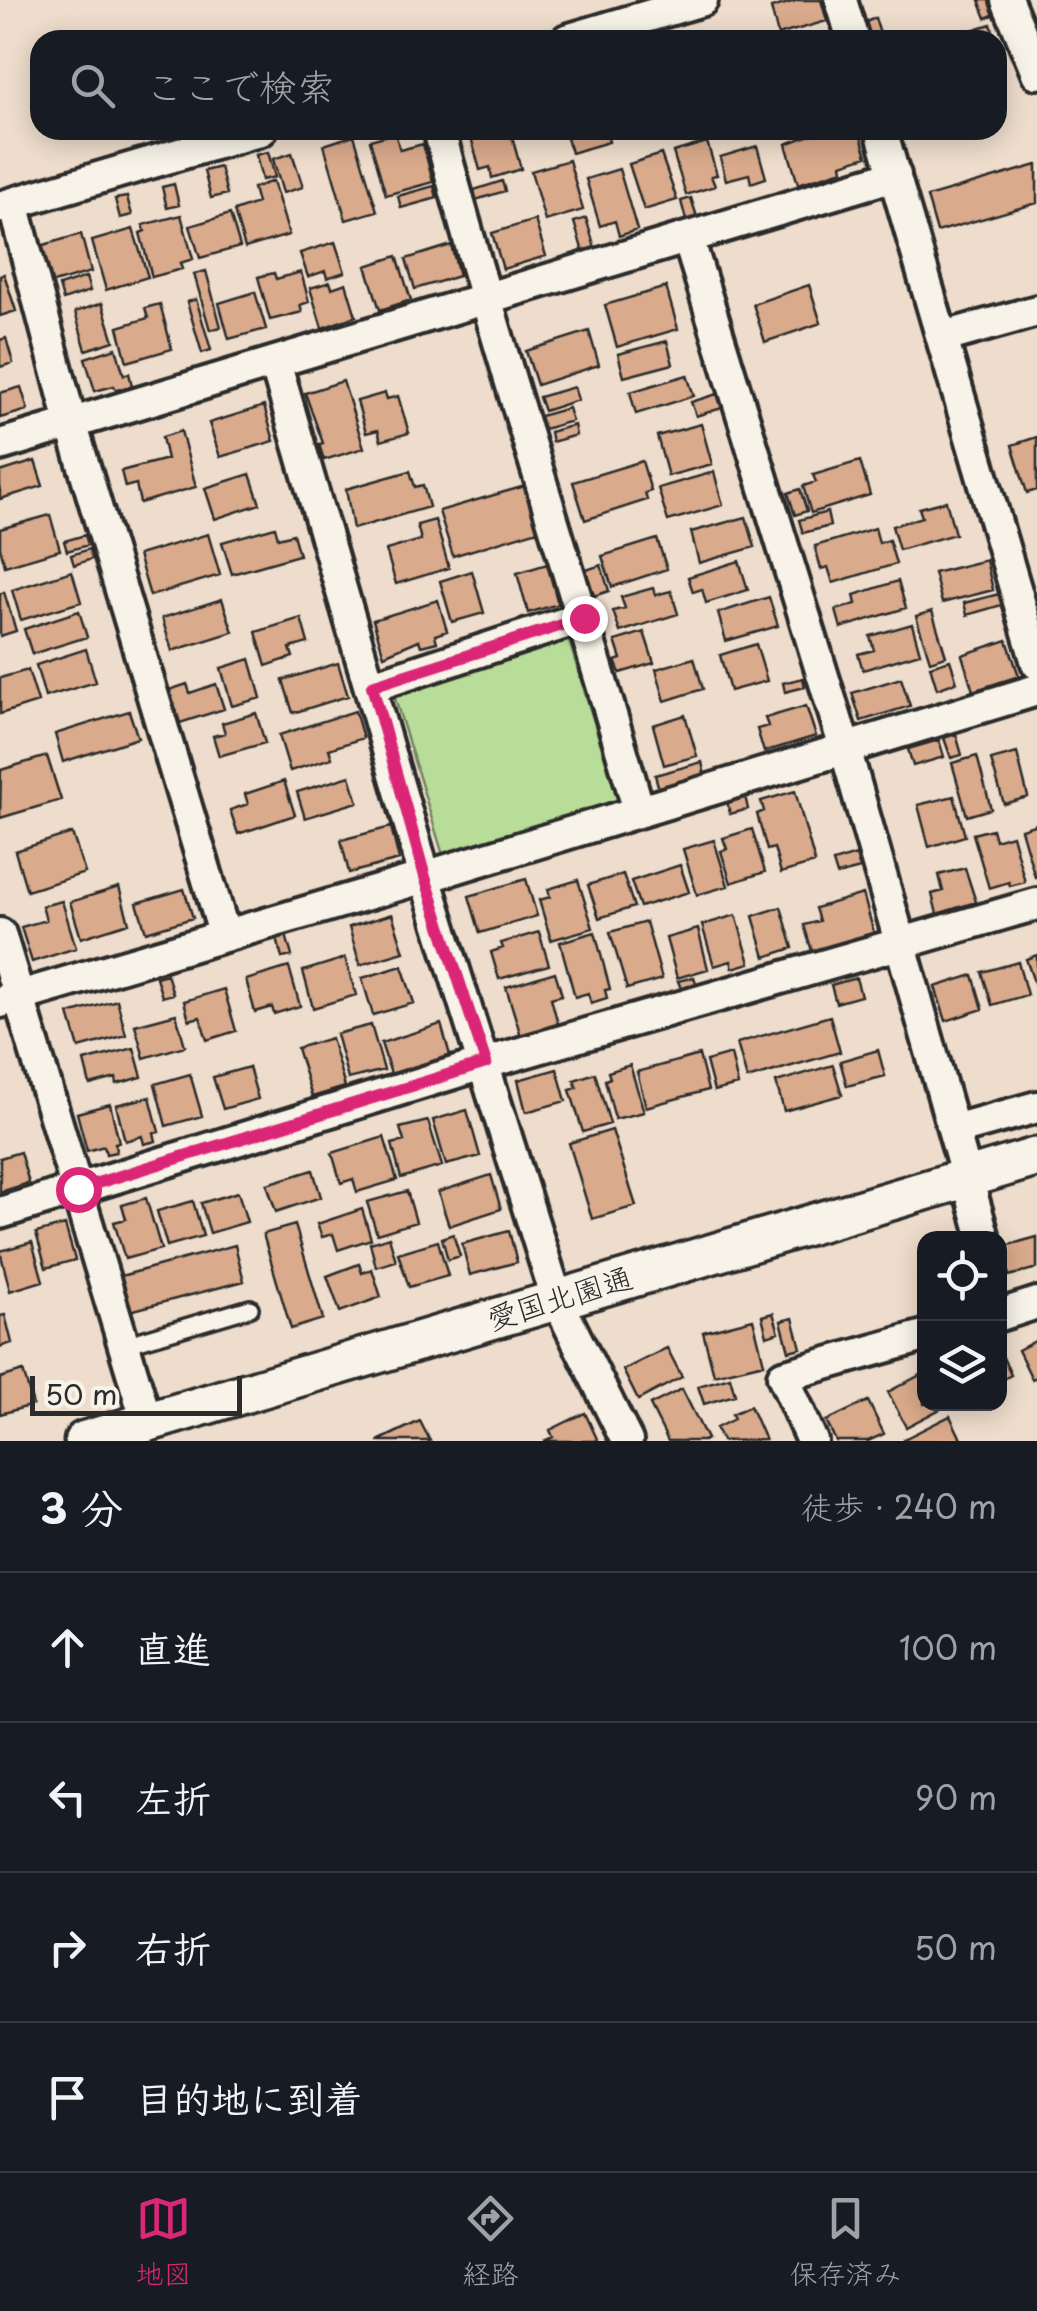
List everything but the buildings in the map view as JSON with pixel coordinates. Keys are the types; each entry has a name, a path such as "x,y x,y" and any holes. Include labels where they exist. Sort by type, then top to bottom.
{"street":[{"path":"600,30 702,0"},
{"path":"841,0 850,30"},
{"path":"1007,0 1037,73"},
{"path":"224,933 7,205 227,140"},
{"path":"441,140 484,299 584,618 639,811"},
{"path":"884,140 1037,662"},
{"path":"0,445 895,175"},
{"path":"688,238 845,748 982,1231"},
{"path":"944,336 1037,310"},
{"path":"275,362 425,877 557,1300 627,1441"},
{"path":"372,686 584,618"},
{"path":"9,999 1037,690"},
{"path":"0,1213 486,1063 1037,904"},
{"path":"0,934 9,999 78,1189 148,1422"},
{"path":"954,1130 1037,1107"},
{"name":"愛国北園通","path":"84,1441 1037,1157"},
{"path":"1007,1306 1037,1303"},
{"path":"812,1441 783,1376 917,1338"}],"lane":[{"path":"125,1345 250,1308"}],"green space":[{"path":"568,638 618,800 443,855 393,692"}],"route":[{"path":"78,1189 486,1063 425,877 372,686 584,618"}]}
